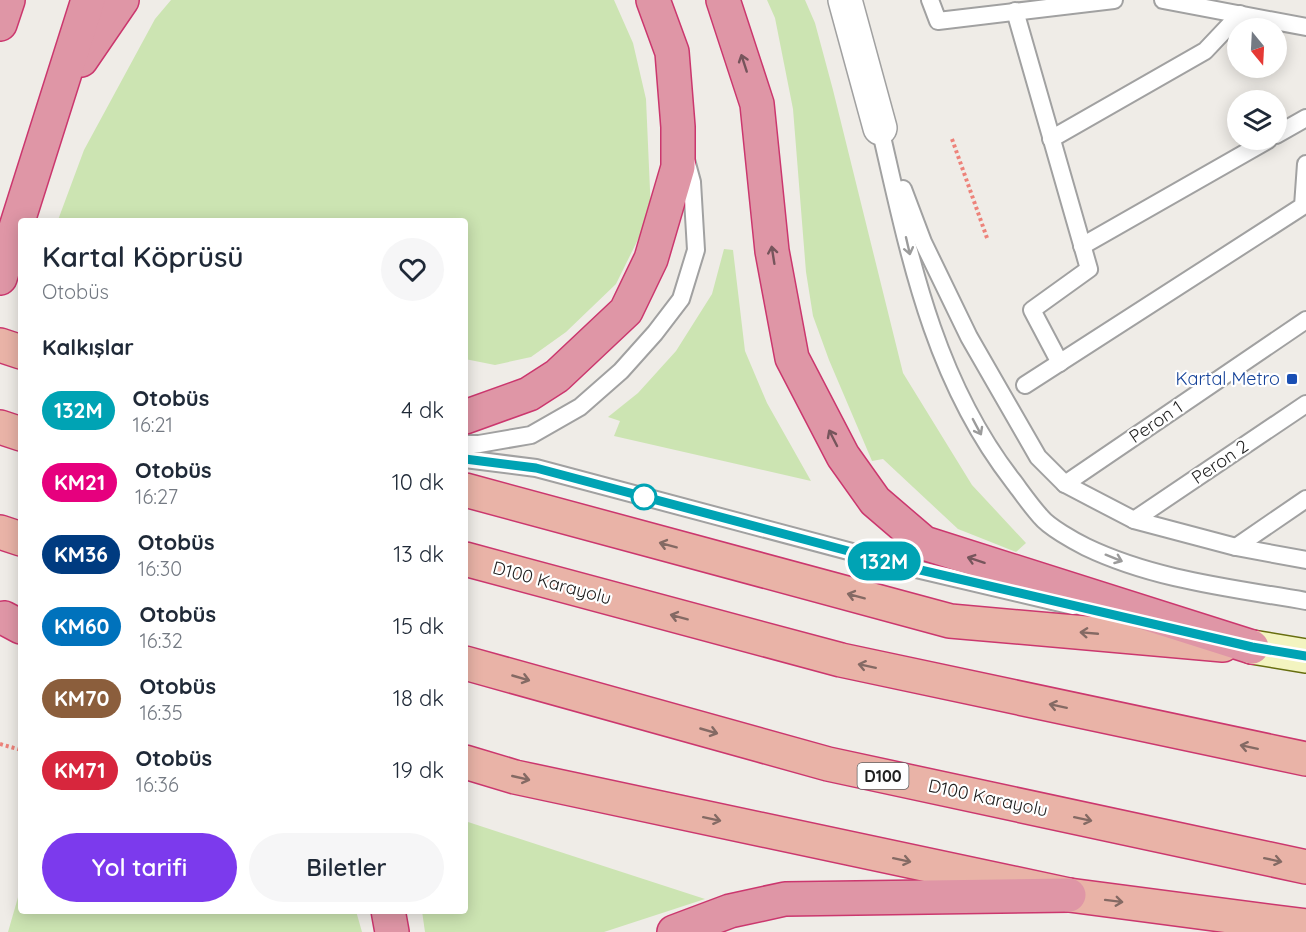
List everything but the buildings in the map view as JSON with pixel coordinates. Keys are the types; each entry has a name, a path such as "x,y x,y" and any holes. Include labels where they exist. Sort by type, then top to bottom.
{"highway":[{"path":"0,24 8,0"},
{"path":"19,218 88,0"},
{"path":"20,218 83,55 122,0"},
{"path":"468,416 529,394 556,376 626,311 651,259 678,167 678,127 672,52 652,0"},
{"path":"723,0 757,104 771,251 792,358 843,456 875,501 924,543 1252,647"},
{"path":"0,278 18,221"},
{"path":"16,227 18,222"},
{"path":"0,345 18,351"},
{"path":"0,428 18,433"},
{"path":"468,491 950,621 1252,647"},
{"path":"0,532 18,538"},
{"name":"D100 Karayolu","path":"468,560 841,660 1306,759"},
{"name":"D100 Karayolu","path":"468,664 828,764 1306,867"},
{"path":"468,763 515,777 1069,895 1306,926"},
{"path":"674,932 730,911 784,899 1069,895"},
{"path":"389,914 392,932"}],"main road":[{"path":"1252,647 1306,656"}],"street":[{"path":"845,0 880,128"}],"lane":[{"path":"930,0 938,21 1114,0"},
{"path":"1163,0 1306,27"},
{"path":"1015,11 1089,269 1032,310 1060,363"},
{"path":"1052,139 1205,51 1240,14"},
{"path":"1287,129 1306,118"},
{"path":"468,444 531,435 580,406 621,371 681,299 696,250 692,182 678,127"},
{"path":"880,128 923,242 969,337 1038,457 1065,484 1134,520 1236,547 1306,560"},
{"path":"880,128 916,280 930,325 952,379 991,453 1042,519 1085,547 1139,568 1205,584 1306,601"},
{"path":"1082,246 1250,150"},
{"path":"1026,385 1303,206 1306,164"},
{"name":"Peron 1","path":"1065,484 1306,320"},
{"name":"Peron 2","path":"1134,520 1306,404"},
{"path":"468,459 536,468 916,569 1252,647"},
{"path":"1236,547 1306,499"}],"path":[{"path":"952,139 987,238"},
{"path":"0,744 18,749"}],"green space":[{"path":"171,0 614,0 633,43 646,99 651,213 616,284 566,332 531,357 495,365 468,360 468,218 59,218 84,150 155,19"},
{"path":"767,0 805,0 815,23 833,90 903,373 972,485 1026,543 1016,552 958,529 883,459 872,461 813,316 806,272 793,109 775,18"},
{"path":"724,249 733,250 745,351 767,403 811,481 614,436 620,421 608,417 638,393 676,351 712,294"},
{"path":"468,822 705,899 604,932 425,932 422,914 468,914"},
{"path":"18,897 18,914 357,914 362,932 8,932"}],"bus line":[{"name":"132M","path":"468,459 536,468 916,569 1252,647 1306,656"}],"place":[{"name":"Kartal Metro","path":"1292,379"}]}
